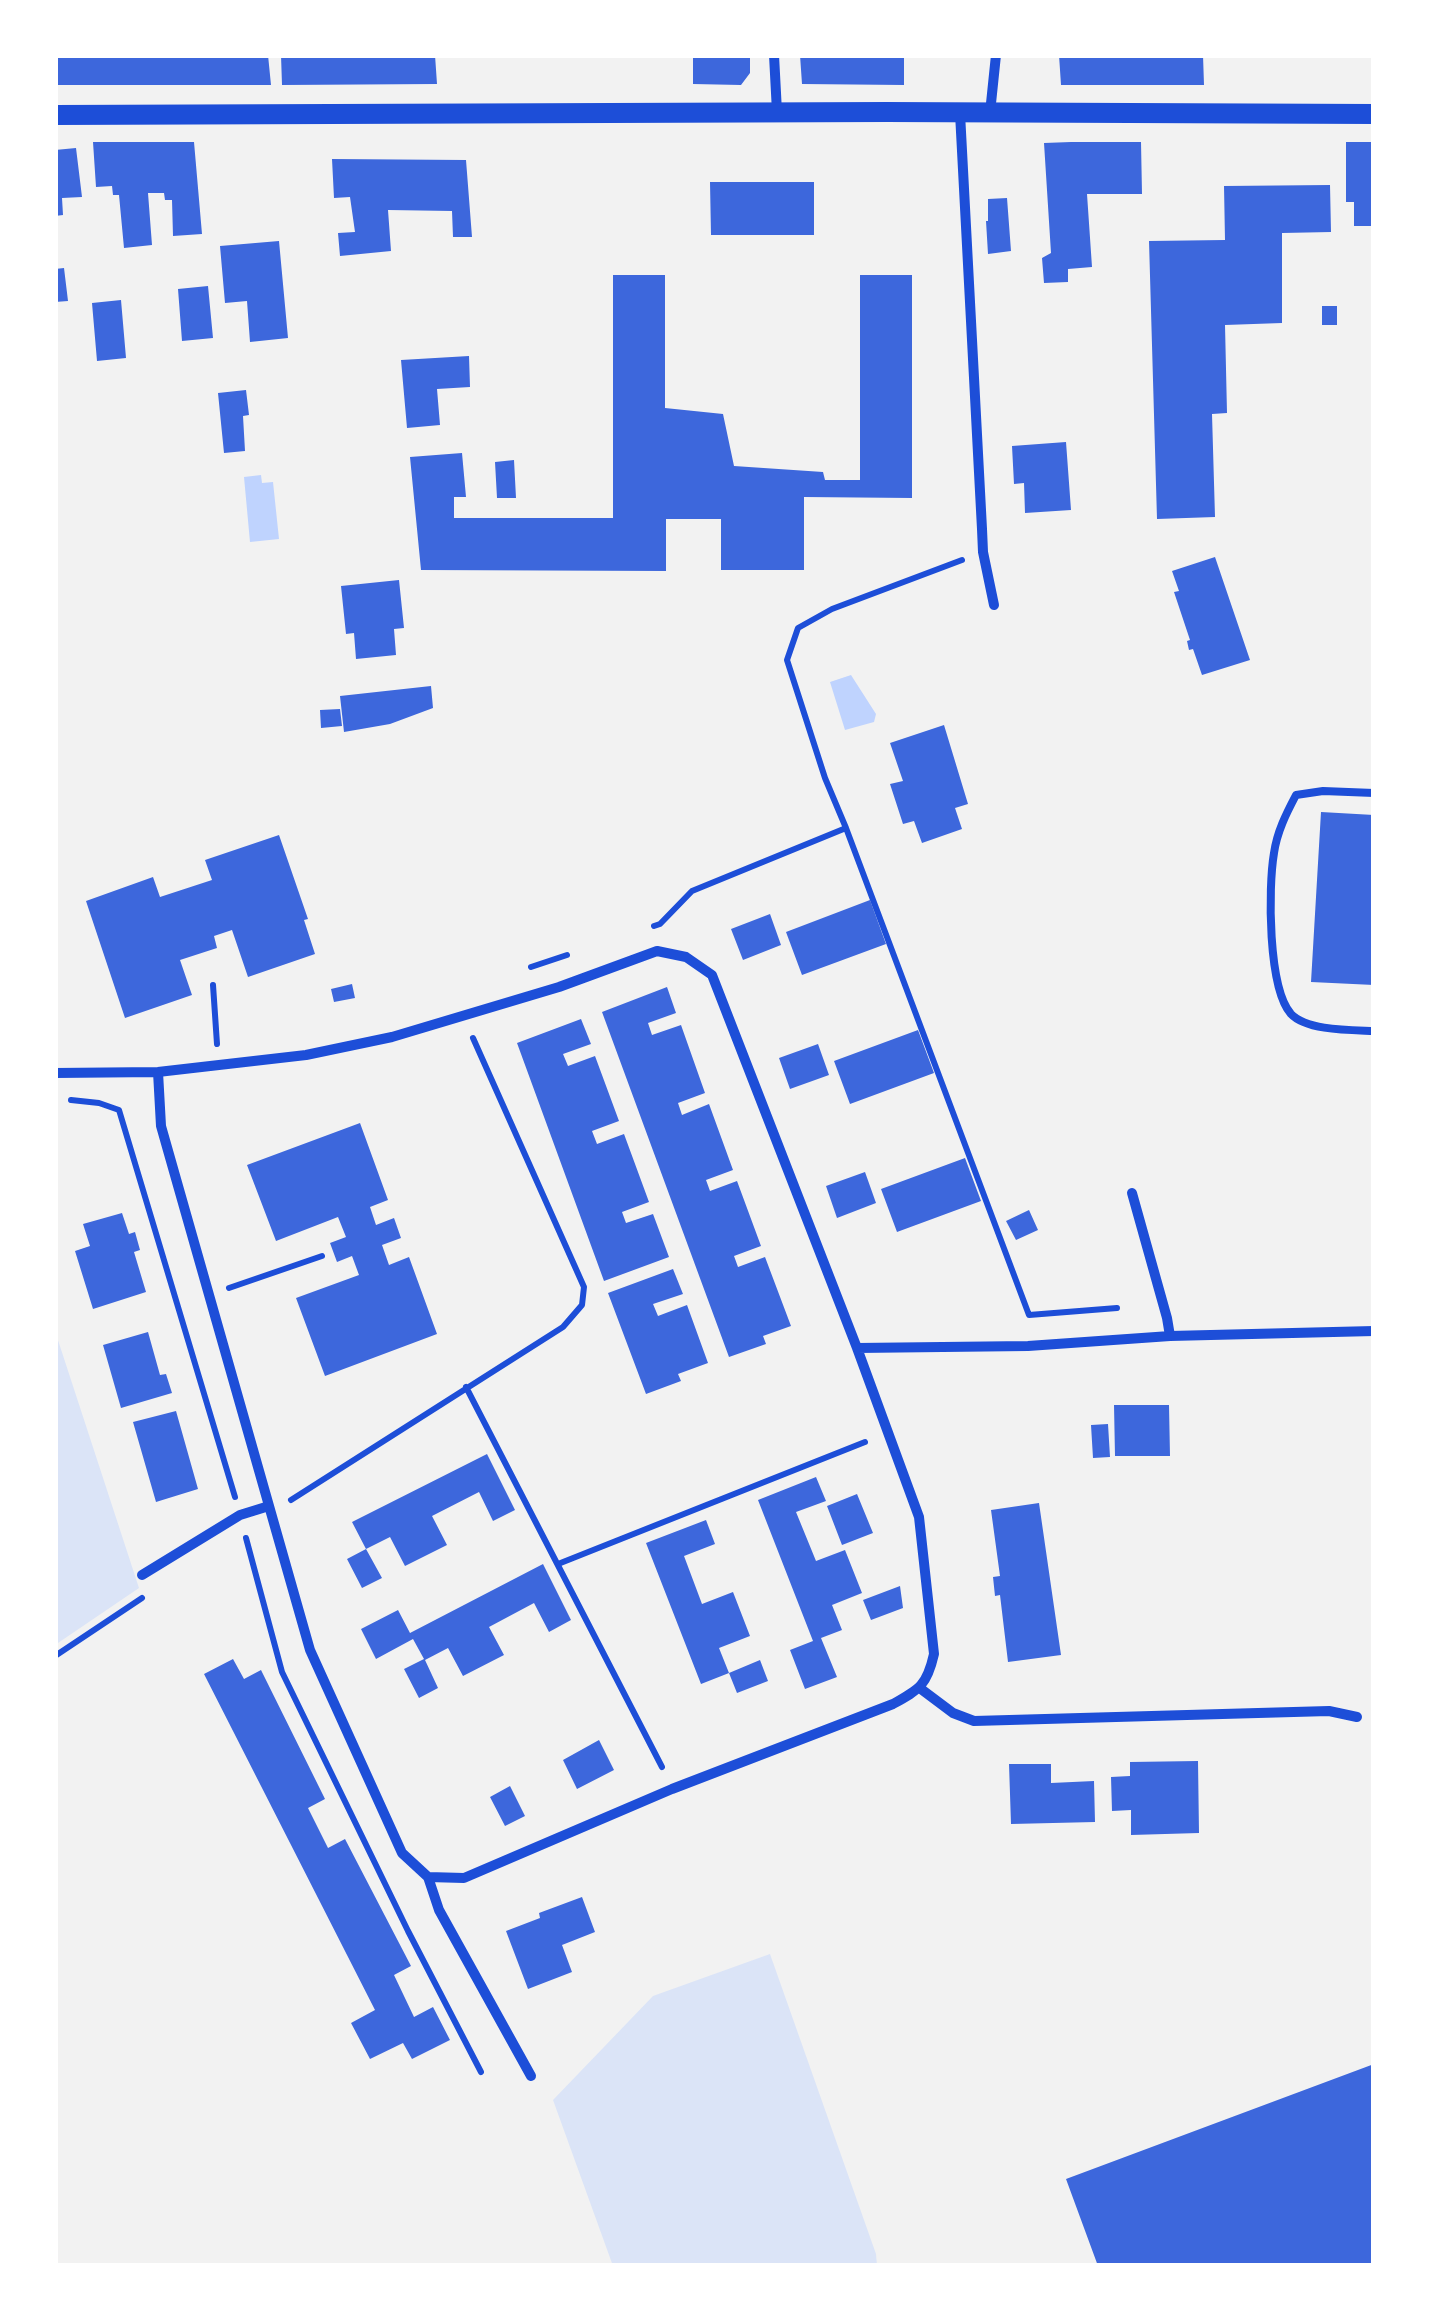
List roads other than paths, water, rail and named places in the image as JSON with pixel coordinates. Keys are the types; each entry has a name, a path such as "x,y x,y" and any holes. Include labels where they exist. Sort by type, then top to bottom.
{"main road":[{"path":"55,115 1374,114"}],"street":[{"path":"774,55 778,112"},
{"path":"990,113 996,55"},
{"path":"960,113 984,552 994,606"},
{"path":"55,1073 158,1072 306,1055 392,1037 559,987 657,951 686,957 712,975 919,1517 934,1654 930,1673 920,1689 893,1704 672,1789 464,1878 428,1877"},
{"path":"158,1072 161,1126 310,1650 402,1853 428,1877 439,1910 531,2076"},
{"path":"1132,1193 1170,1336"},
{"path":"857,1348 1028,1346 1170,1336 1374,1332"},
{"path":"142,1575 240,1516 268,1506"},
{"path":"920,1689 953,1713 974,1721 1330,1711 1357,1717"}],"lane":[{"path":"1374,793 1323,790 1296,796 1284,818 1274,853 1270,918 1278,981 1289,1012 1303,1023 1374,1031"}],"water":[{"path":"261,475 262,483 273,482 279,539 250,542 244,477"},
{"path":"851,675 876,714 874,722 845,730 830,682"}]}
